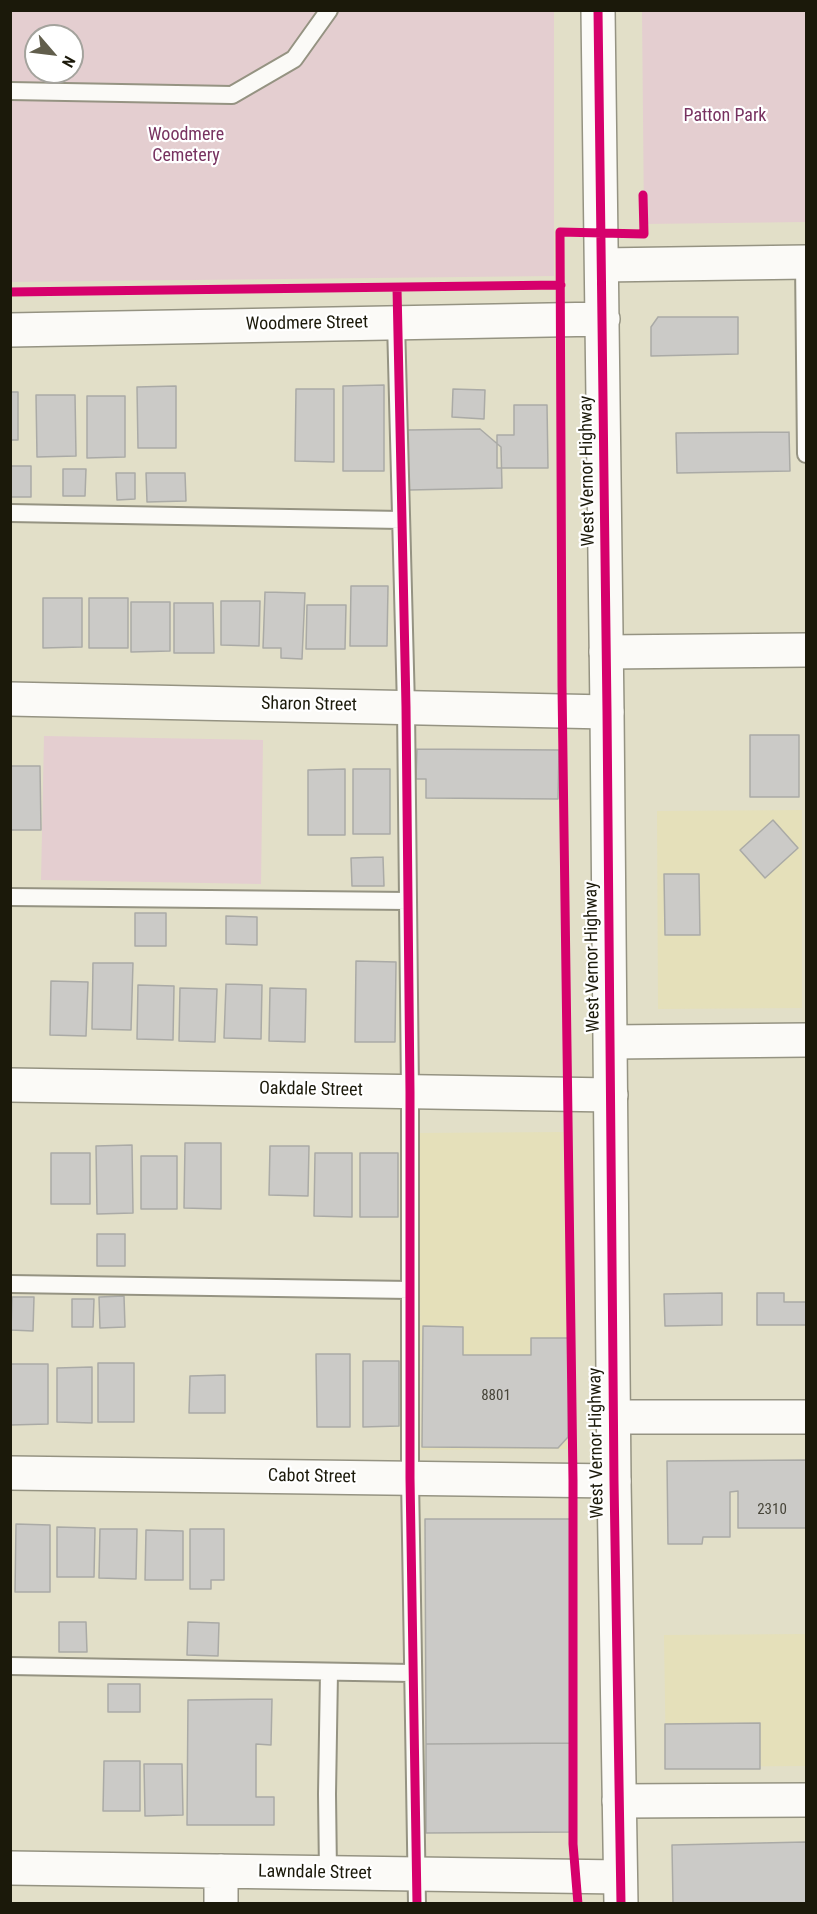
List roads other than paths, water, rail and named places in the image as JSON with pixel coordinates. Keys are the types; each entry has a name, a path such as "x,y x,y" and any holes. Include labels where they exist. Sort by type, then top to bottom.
{"street":[{"name":"West Vernor Highway","path":"598,10 620,1890"},
{"path":"602,265 805,262"},
{"name":"Woodmere Street","path":"10,330 603,319"},
{"path":"606,652 807,650"},
{"name":"Sharon Street","path":"10,699 607,712"},
{"path":"611,1042 807,1040"},
{"name":"Oakdale Street","path":"10,1085 611,1095"},
{"path":"614,1418 807,1416"},
{"name":"Cabot Street","path":"10,1473 614,1481"},
{"path":"619,1801 807,1800"},
{"name":"Lawndale Street","path":"10,1868 328,1873 417,1889 620,1890"},
{"path":"221,1871 221,1904"}],"lane":[{"path":"10,91 232,95 294,59 329,10"},
{"path":"805,262 807,454"},
{"path":"396,322 406,707 410,1092 410,1478 417,1889"},
{"path":"10,513 402,520"},
{"path":"10,897 408,901"},
{"path":"10,1284 410,1290"},
{"path":"10,1666 412,1673"},
{"path":"328,1873 329,1672"}],"park label":[{"name":"Patton Park","path":"725,116"},
{"name":"Woodmere Cemetery","path":"186,145"}]}
